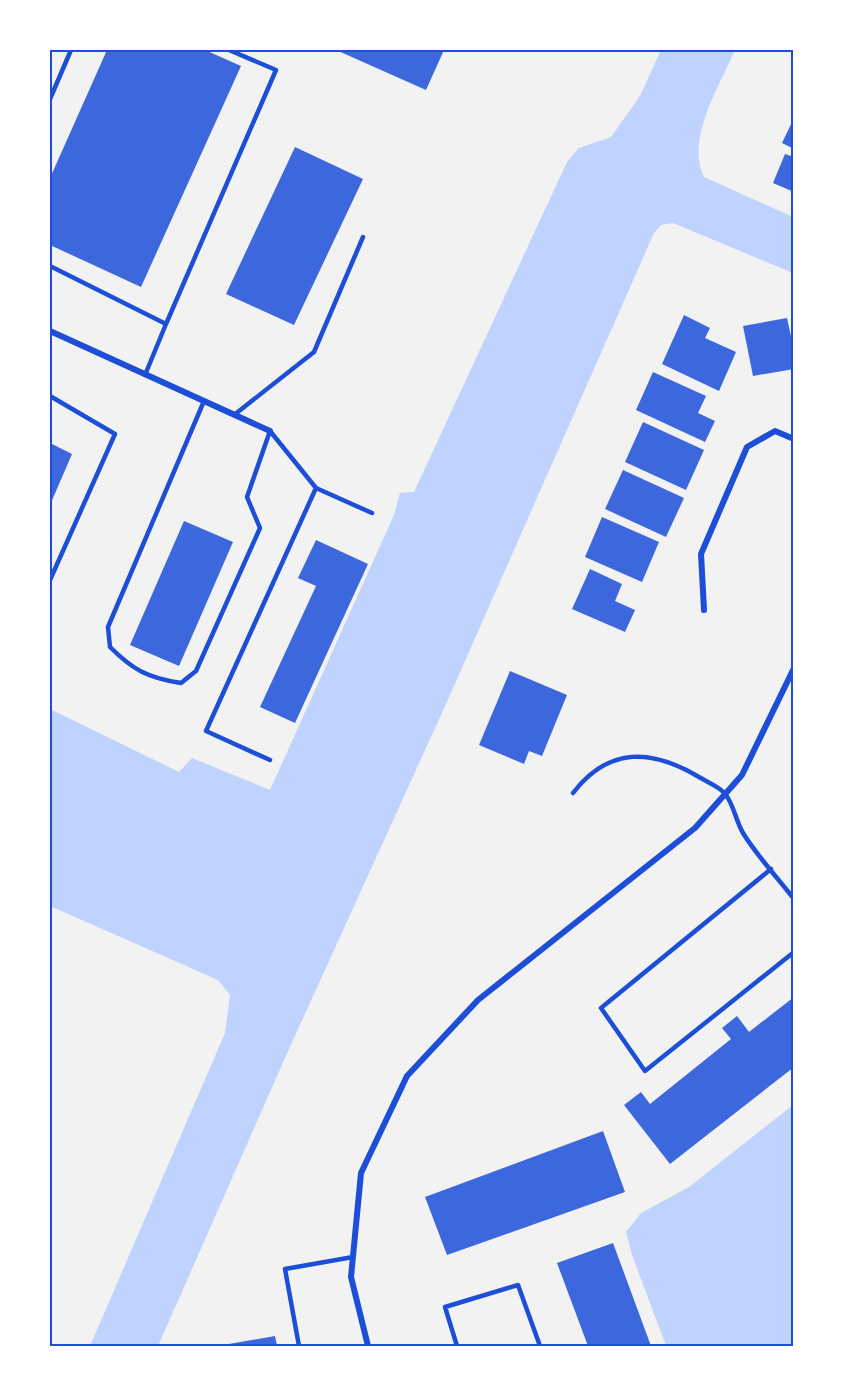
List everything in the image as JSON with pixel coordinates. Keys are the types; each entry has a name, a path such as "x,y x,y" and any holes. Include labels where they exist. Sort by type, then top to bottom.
{"street":[{"path":"50,332 270,431"},
{"path":"704,610 701,554 747,447 775,431 794,439"},
{"path":"368,1347 351,1276 361,1173 407,1076 478,1000 695,828 742,775 794,668"}],"lane":[{"path":"50,99 71,50"},
{"path":"145,375 276,70 229,50"},
{"path":"234,415 314,352 363,237"},
{"path":"50,266 166,324"},
{"path":"50,396 115,434 50,580"},
{"path":"204,401 108,627 110,646 127,664 156,679 181,683 196,671 260,528 247,497 270,431"},
{"path":"270,431 316,489 372,513"},
{"path":"270,760 206,731 316,489"},
{"path":"573,793 598,768 627,756 651,758 679,765 726,793 742,832 794,899"},
{"path":"771,869 601,1008 645,1071 794,952"},
{"path":"299,1347 285,1269 353,1257"},
{"path":"457,1347 445,1307 518,1285 540,1347"}],"water":[{"path":"661,50 735,50 707,113 699,146 699,162 704,177 793,217 793,273 673,223 661,225 654,233 158,1346 90,1346 225,1033 230,995 218,980 50,906 50,709 179,772 192,758 270,790 394,515 400,493 414,492 567,162 579,148 611,137 640,96"},
{"path":"793,1105 794,1341 791,1346 666,1346 632,1255 626,1232 641,1213 689,1187"}],"building":[{"path":"107,50 205,50 241,66 141,287 50,245 50,178"},
{"path":"336,50 444,50 426,90"},
{"path":"794,118 794,149 782,143"},
{"path":"295,147 363,179 294,325 226,294"},
{"path":"785,154 794,157 794,192 773,183"},
{"path":"684,315 710,328 705,338 736,352 719,391 662,364"},
{"path":"787,318 794,350 794,369 753,376 743,326"},
{"path":"653,372 706,396 698,413 715,421 705,442 636,410"},
{"path":"643,422 704,450 686,490 625,462"},
{"path":"50,443 72,454 50,505"},
{"path":"623,470 684,498 666,537 605,509"},
{"path":"602,517 659,542 642,582 585,557"},
{"path":"184,521 233,542 179,666 130,645"},
{"path":"316,540 368,564 295,723 260,707 316,586 298,578"},
{"path":"590,569 622,584 615,601 635,610 625,632 572,609"},
{"path":"510,671 567,695 542,756 529,751 524,764 479,745"},
{"path":"794,997 794,1067 670,1164 624,1105 641,1092 650,1104 731,1039 722,1028 737,1016 749,1032"},
{"path":"603,1131 625,1192 447,1255 425,1197"},
{"path":"613,1243 651,1346 588,1346 557,1263"},
{"path":"275,1336 277,1346 223,1346 223,1345"}]}
